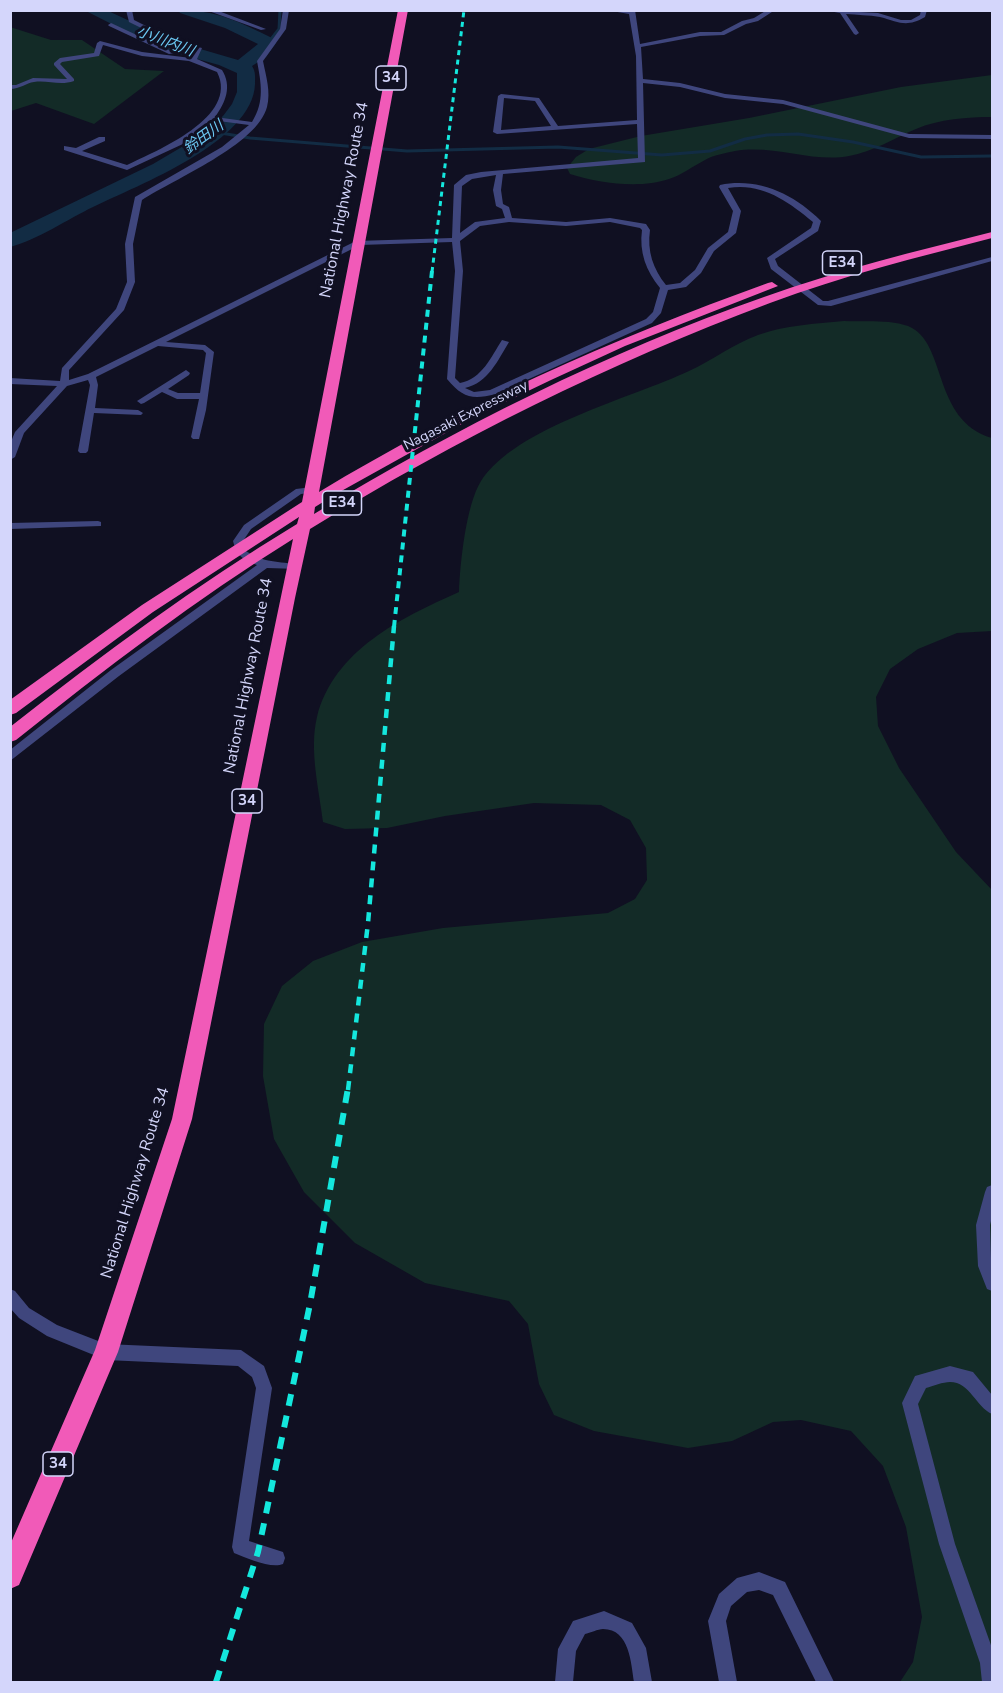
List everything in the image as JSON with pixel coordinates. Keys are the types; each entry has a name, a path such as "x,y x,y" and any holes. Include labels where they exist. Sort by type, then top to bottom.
{"highway":[{"name":"National Highway Route 34","path":"10,1576 106,1352 182,1119 312,490 404,10"},
{"name":"Nagasaki Expressway","path":"10,709 167,595 265,530 380,461 492,402 576,363 700,319 831,266 993,222"},
{"name":"Nagasaki Expressway","path":"10,736 166,618 282,539 395,472 507,412 700,319 844,275 993,235"}],"street":[{"path":"129,10 130,22"},
{"path":"209,10 263,29"},
{"path":"10,457 20,432 64,384 65,370 120,310 130,282 129,244 138,199 246,134 262,112 266,90 260,61 283,29 286,10"},
{"path":"609,10 632,11 641,81 640,122 644,157 642,160 500,172 469,177 458,185 456,240 459,271 451,379 464,392 475,396 493,392 649,321 657,313 664,288"},
{"path":"638,46 700,34 722,34 744,22 756,20 772,10"},
{"path":"826,10 843,14 878,15 901,22 912,22 923,16 924,10"},
{"path":"843,14 856,33"},
{"path":"99,26 130,22 176,43 200,49 194,59"},
{"path":"111,25 180,56"},
{"path":"10,87 17,88 35,79 60,83 72,80 56,64 60,60 97,55 100,43 143,54 194,59 220,71 223,75 220,108 212,118 182,141 127,168 67,148"},
{"path":"641,81 680,85 725,96 783,102 909,136 993,137"},
{"path":"555,127 537,99 501,96 496,132 640,122"},
{"path":"212,118 252,124"},
{"path":"76,151 102,139"},
{"path":"500,172 497,190 500,206 505,207 509,220"},
{"path":"664,288 683,285 698,271 711,250 732,233 737,211 723,188 738,183 750,183 766,188 805,211 817,221 815,229 771,258 774,267 821,303 828,304 993,259"},
{"path":"10,381 64,384 91,376 359,243 456,240 478,224 509,220 566,224 610,220 643,226 646,230 644,239 653,276 664,288"},
{"path":"458,386 466,386 482,378 506,342"},
{"path":"159,344 205,348 210,352 196,437"},
{"path":"141,401 186,373"},
{"path":"82,451 94,385 91,376"},
{"path":"162,389 177,396 204,396"},
{"path":"89,410 138,413"},
{"path":"295,567 264,565 241,554 238,541 247,526 299,491 312,490"},
{"path":"10,526 98,524"},
{"path":"10,756 115,673 264,565"},
{"path":"993,1192 983,1225 985,1266 993,1284"},
{"path":"10,1296 24,1313 52,1331 106,1352 241,1358 258,1372 264,1388 240,1547 277,1558"},
{"path":"991,1683 989,1663 947,1544 910,1403 921,1382 950,1374 967,1378 993,1406"},
{"path":"728,1683 717,1621 725,1600 743,1584 759,1581 779,1588 825,1683"},
{"path":"564,1683 567,1649 579,1627 604,1620 626,1629 637,1648 643,1683"}],"green space":[{"path":"10,27 51,40 82,40 125,69 164,71 94,124 36,103 11,111"},
{"path":"992,75 992,117 963,118 934,123 875,148 849,156 835,158 749,149 708,158 674,177 645,184 619,184 593,180 570,174 567,168 576,157 589,149 641,136 749,118 901,87"},
{"path":"844,321 901,324 921,335 929,348 949,399 959,415 973,429 992,438 992,631 957,633 918,649 890,669 876,697 878,726 899,768 956,852 992,890 992,1682 900,1682 913,1662 922,1617 906,1527 883,1466 851,1431 801,1420 773,1422 732,1441 688,1448 594,1431 554,1415 539,1384 528,1324 509,1301 425,1283 355,1243 304,1192 274,1139 263,1076 264,1024 282,986 313,961 362,942 443,928 608,913 635,899 647,880 646,848 630,820 601,805 534,803 445,816 387,828 345,829 323,822 314,743 317,717 326,693 338,673 373,639 393,625 459,592 462,551 468,519 481,481 498,462 520,445 547,430 689,371 749,339 789,327"}],"waterway":[{"name":"鈴田川","path":"10,241 179,157 215,133 230,119 243,101 246,70 225,61 167,45 92,10"},
{"name":"鈴田川","path":"186,10 231,24 268,43 260,53 240,67"},
{"path":"268,43 279,29 280,10"},
{"path":"215,132 250,138 407,151 558,147 662,155 710,151 745,139 767,135 798,134 853,142 921,157 992,156"}],"railway":[{"path":"432,272 464,10"},
{"path":"394,627 432,271"},
{"path":"348,1090 368,923 394,626"},
{"path":"216,1682 258,1552 310,1304 348,1088"}],"water label":[{"name":"小川内川","path":"165,42"}]}
